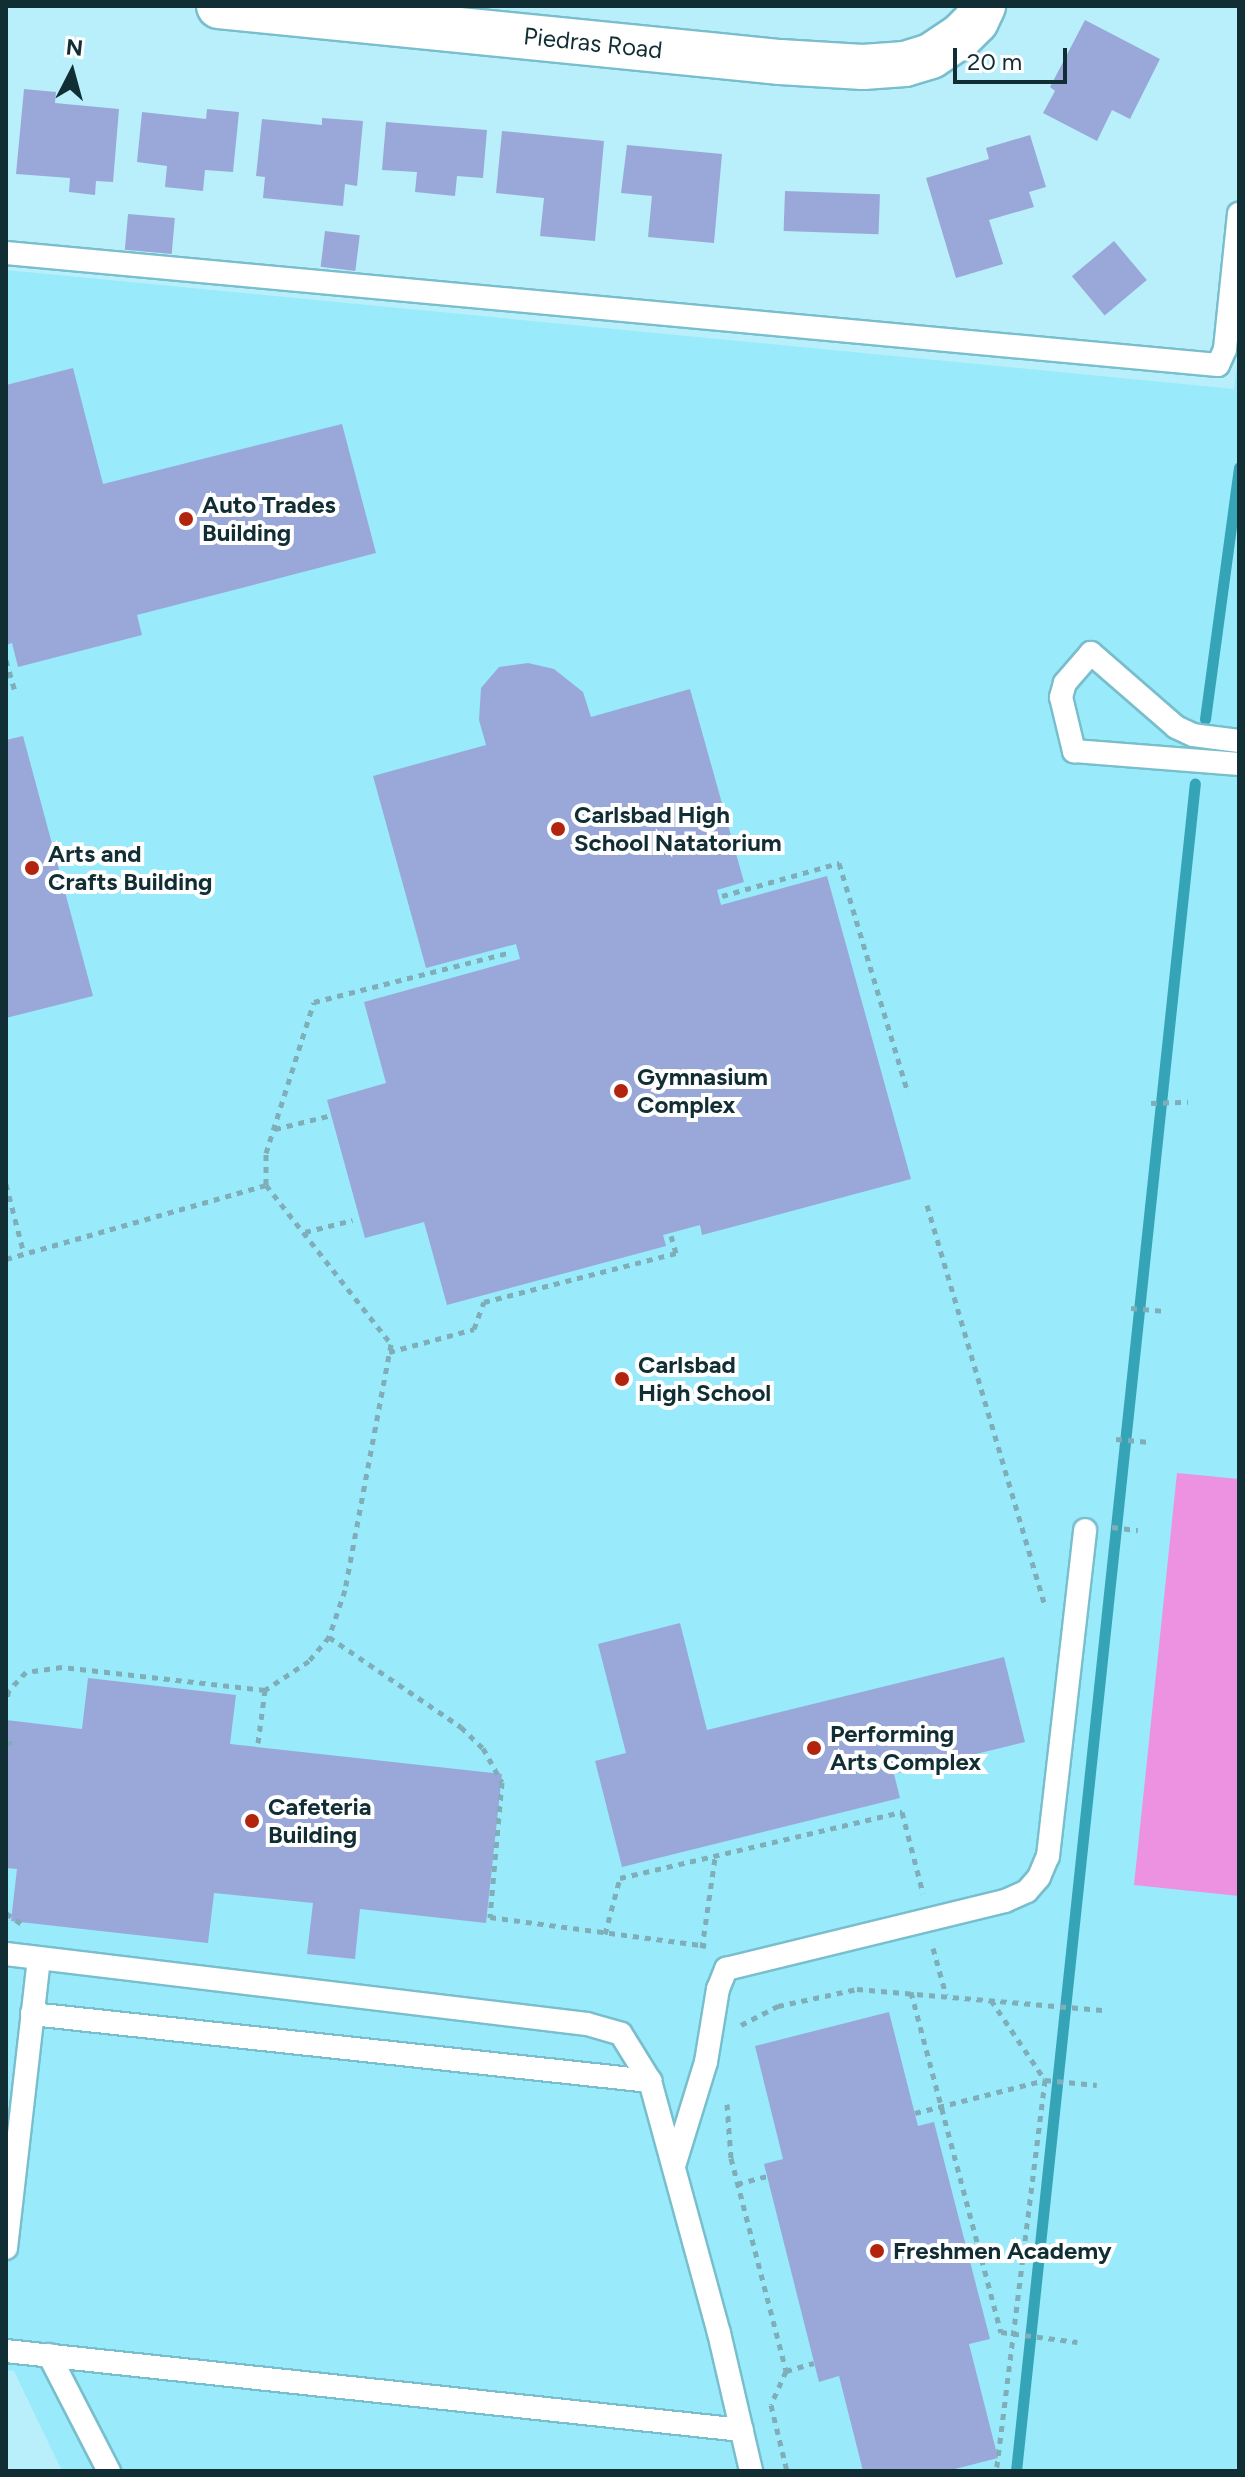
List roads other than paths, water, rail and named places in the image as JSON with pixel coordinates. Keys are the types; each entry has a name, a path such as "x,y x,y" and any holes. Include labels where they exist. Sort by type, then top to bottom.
{"street":[{"name":"Piedras Road","path":"219,6 780,62 863,67 905,64 931,56 972,21"}],"lane":[{"path":"6,253 1218,365 1225,349 1239,214"},
{"path":"1239,741 1193,735 1176,727 1091,653 1065,683 1061,697 1074,751 1239,764"},
{"path":"674,2167 706,2062 718,1989 726,1969 1016,1896 1027,1891 1044,1867 1094,1528"},
{"path":"6,1954 587,2024 621,2034 650,2081 751,2471"},
{"path":"6,2248 39,1960"},
{"path":"32,2014 650,2081"},
{"path":"6,2351 742,2430"},
{"path":"49,2355 109,2471"}],"waterway":[{"path":"1205,719 1239,467"},
{"path":"1016,2471 1195,783"}],"place":[{"name":"Auto Trades Building","path":"186,519"},
{"name":"Carlsbad High School Natatorium","path":"558,829"},
{"name":"Arts and Crafts Building","path":"32,868"},
{"name":"Gymnasium Complex","path":"621,1091"},
{"name":"Carlsbad High School","path":"622,1379"},
{"name":"Performing Arts Complex","path":"814,1748"},
{"name":"Cafeteria Building","path":"252,1821"},
{"name":"Freshmen Academy","path":"877,2251"}]}
